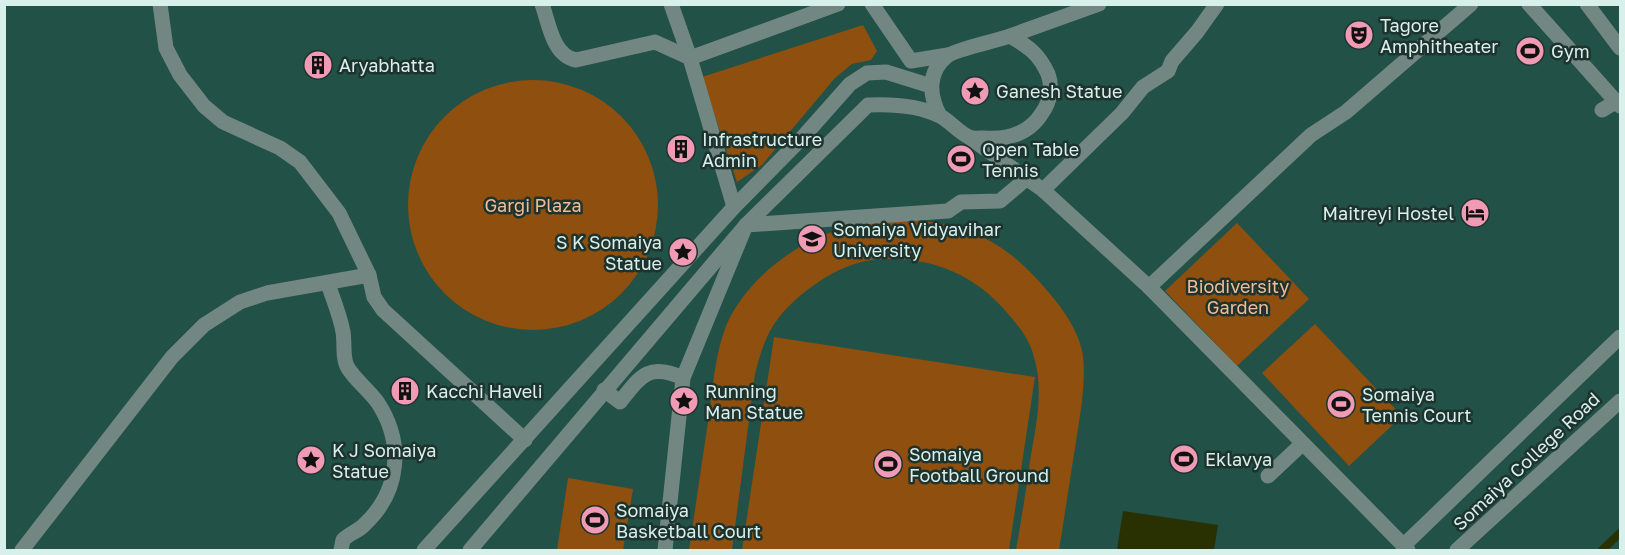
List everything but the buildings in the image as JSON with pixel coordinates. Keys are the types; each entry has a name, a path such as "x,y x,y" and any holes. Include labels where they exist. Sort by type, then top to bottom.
{"street":[{"path":"160,4 166,48 180,75 204,106 223,122 280,148 300,162 339,213 356,244 369,275 374,297 383,310 525,440"},
{"path":"542,4 555,41 568,59 576,60 656,42 690,58 838,4"},
{"path":"671,4 690,58 734,207"},
{"path":"872,4 911,61 948,55 1010,36 1099,4"},
{"path":"1043,190 1122,113 1143,87 1168,71 1182,48 1217,4"},
{"path":"1149,286 1311,135 1346,112 1365,88 1471,4"},
{"path":"1529,4 1619,104 1602,110"},
{"path":"1587,4 1620,48"},
{"path":"970,138 1010,137 1029,128 1047,107 1051,92 1050,84 1041,61 1030,48 1010,36"},
{"path":"940,116 932,102 931,86 939,65 948,55"},
{"path":"424,550 734,207 850,84 867,73 886,72 931,86"},
{"path":"470,550 746,225 868,105 911,107 940,116 1043,190 1149,286 1405,548 1620,337"},
{"path":"746,225 948,211 961,202 1000,201 1026,179"},
{"path":"665,550 683,378 746,225"},
{"path":"22,550 172,357 204,325 240,302 267,293 369,275"},
{"path":"328,284 342,327 346,366 384,414 391,432 396,459 395,472 389,491 370,520 343,540 341,550"},
{"path":"604,390 620,402 640,376 665,372 683,378"},
{"name":"Somaiya College Road","path":"1457,550 1620,401"},
{"path":"1268,476 1302,444"}],"green space":[{"path":"863,25 877,51 871,60 852,64 835,78 762,165 737,182 702,77"},
{"name":"Gargi Plaza","path":"533,80 569,86 592,95 612,108 630,126 648,157 655,181 658,205 652,241 643,264 630,284 612,302 581,320 557,327 533,330 497,324 474,315 454,302 436,284 418,253 411,229 408,205 414,169 423,146 436,126 454,108 485,90 509,83"},
{"path":"913,220 958,228 994,243 1010,254 1040,282 1055,300 1069,319 1076,334 1083,356 1083,389 1059,550 1016,550 1037,422 1039,396 1037,370 1032,350 1025,337 1013,319 992,297 954,272 910,260 876,259 845,267 816,284 788,307 770,331 755,374 732,550 689,550 717,359 722,337 735,309 759,279 773,266 806,243 850,227"},
{"name":"Biodiversity Garden","path":"1237,223 1309,299 1237,366 1165,291"},
{"name":"Somaiya Tennis Court","path":"1315,324 1402,416 1349,466 1262,373"},
{"name":"Somaiya Football Ground","path":"774,337 1035,377 1009,550 742,550"},
{"name":"Somaiya Basketball Court","path":"568,478 633,489 623,550 557,550"}],"shaded area":[{"path":"1123,511 1218,525 1214,550 1117,550"}],"waterway":[{"path":"1602,550 1620,533"}],"place":[{"name":"Tagore Amphitheater","path":"1359,35"},
{"name":"Gym","path":"1530,51"},
{"name":"Aryabhatta","path":"318,65"},
{"name":"Ganesh Statue","path":"975,91"},
{"name":"Infrastructure Admin","path":"681,149"},
{"name":"Open Table Tennis","path":"961,159"},
{"name":"Maitreyi Hostel","path":"1475,213"},
{"name":"Somaiya Vidyavihar University","path":"812,239"},
{"name":"S K Somaiya Statue","path":"683,252"},
{"name":"Kacchi Haveli","path":"405,391"},
{"name":"Running Man Statue","path":"684,401"},
{"name":"Somaiya Tennis Court","path":"1341,404"},
{"name":"Eklavya","path":"1184,459"},
{"name":"K J Somaiya Statue","path":"311,460"},
{"name":"Somaiya Football Ground","path":"888,464"},
{"name":"Somaiya Basketball Court","path":"595,520"}]}
